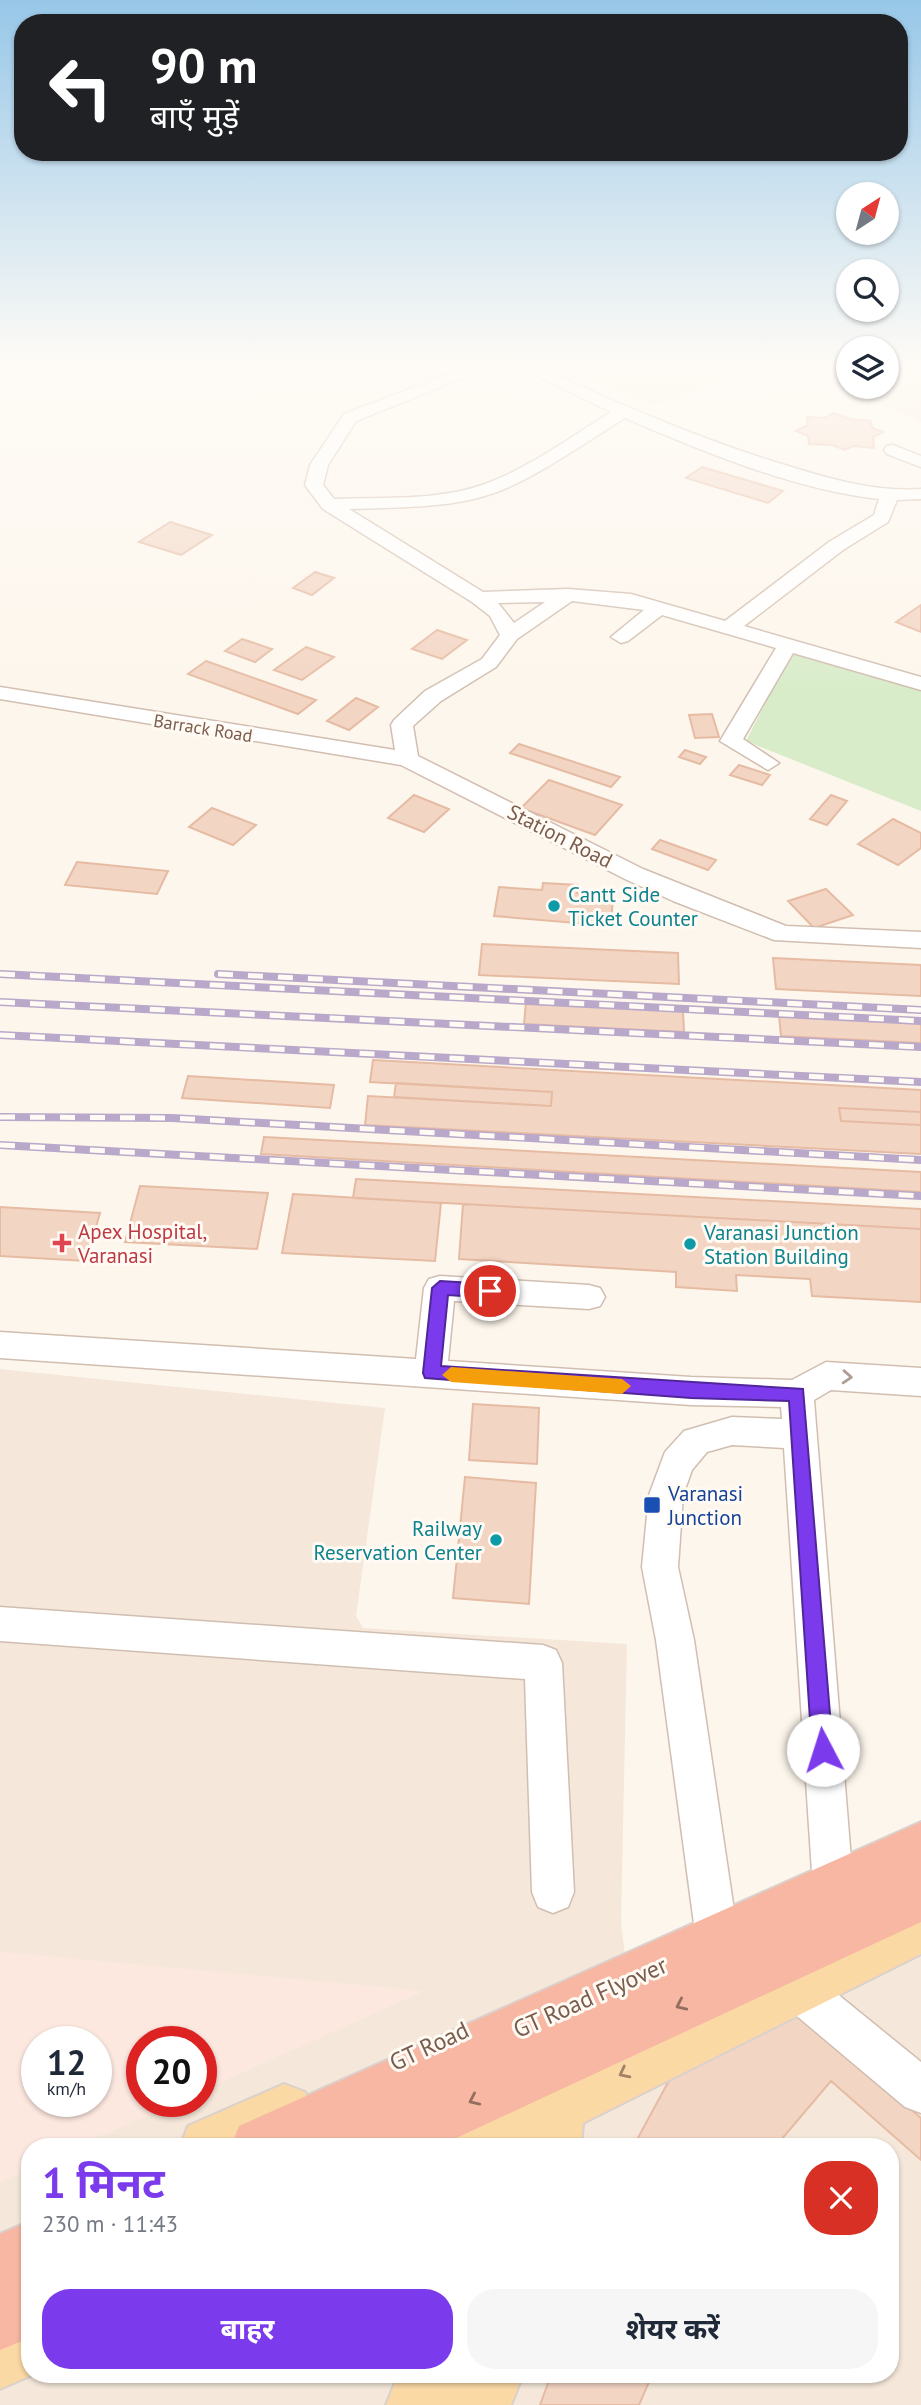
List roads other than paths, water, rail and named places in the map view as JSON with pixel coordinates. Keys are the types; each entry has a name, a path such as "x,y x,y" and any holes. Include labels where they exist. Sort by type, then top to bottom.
{"highway":[{"name":"GT Road Flyover","path":"280,2138 921,1848"},
{"name":"GT Road Flyover","path":"392,2138 921,1894"},
{"path":"0,2265 21,2256"},
{"path":"0,2319 21,2310"}],"main road":[{"name":"GT Road","path":"229,2138 492,2017 715,1924 921,1832"},
{"path":"517,2137 794,1986 921,1925"},
{"path":"0,2243 21,2234"},
{"path":"0,2357 21,2347"},
{"path":"434,2391 462,2383"}],"street":[{"path":"317,473 314,485 329,505 479,597 498,613 510,635"},
{"path":"329,505 435,499 489,489 519,473"},
{"path":"795,473 867,493 921,494"},
{"path":"730,627 836,546 882,518 890,494"},
{"path":"479,597 568,595 631,600 921,684"},
{"path":"407,759 402,725 433,696 489,663 510,635 568,595"},
{"path":"621,638 660,607"},
{"path":"768,763 731,741 788,645"},
{"name":"Barrack Road","path":"0,693 407,759"},
{"name":"Station Road","path":"407,759 634,874 783,934 921,940"},
{"path":"431,1373 440,1288 589,1297"},
{"path":"0,1345 691,1391 797,1394 827,1376 921,1382"},
{"path":"797,1394 832,1872"},
{"path":"715,1924 675,1640 660,1567 666,1495 677,1462 696,1441 732,1431 800,1434"},
{"path":"0,1624 543,1663 553,1892"},
{"path":"794,1986 921,2091"}],"railway":[{"path":"0,974 921,1021"},
{"path":"218,974 921,1010"},
{"path":"0,1002 921,1047"},
{"path":"0,1035 921,1082"},
{"path":"0,1117 172,1118 921,1160"},
{"path":"0,1145 921,1196"}],"place":[{"name":"Cantt Side Ticket Counter","path":"554,906"},
{"name":"Apex Hospital, Varanasi","path":"62,1243"},
{"name":"Varanasi Junction Station Building","path":"690,1244"},
{"name":"Varanasi Junction","path":"652,1505"},
{"name":"Railway Reservation Center","path":"496,1540"}]}
